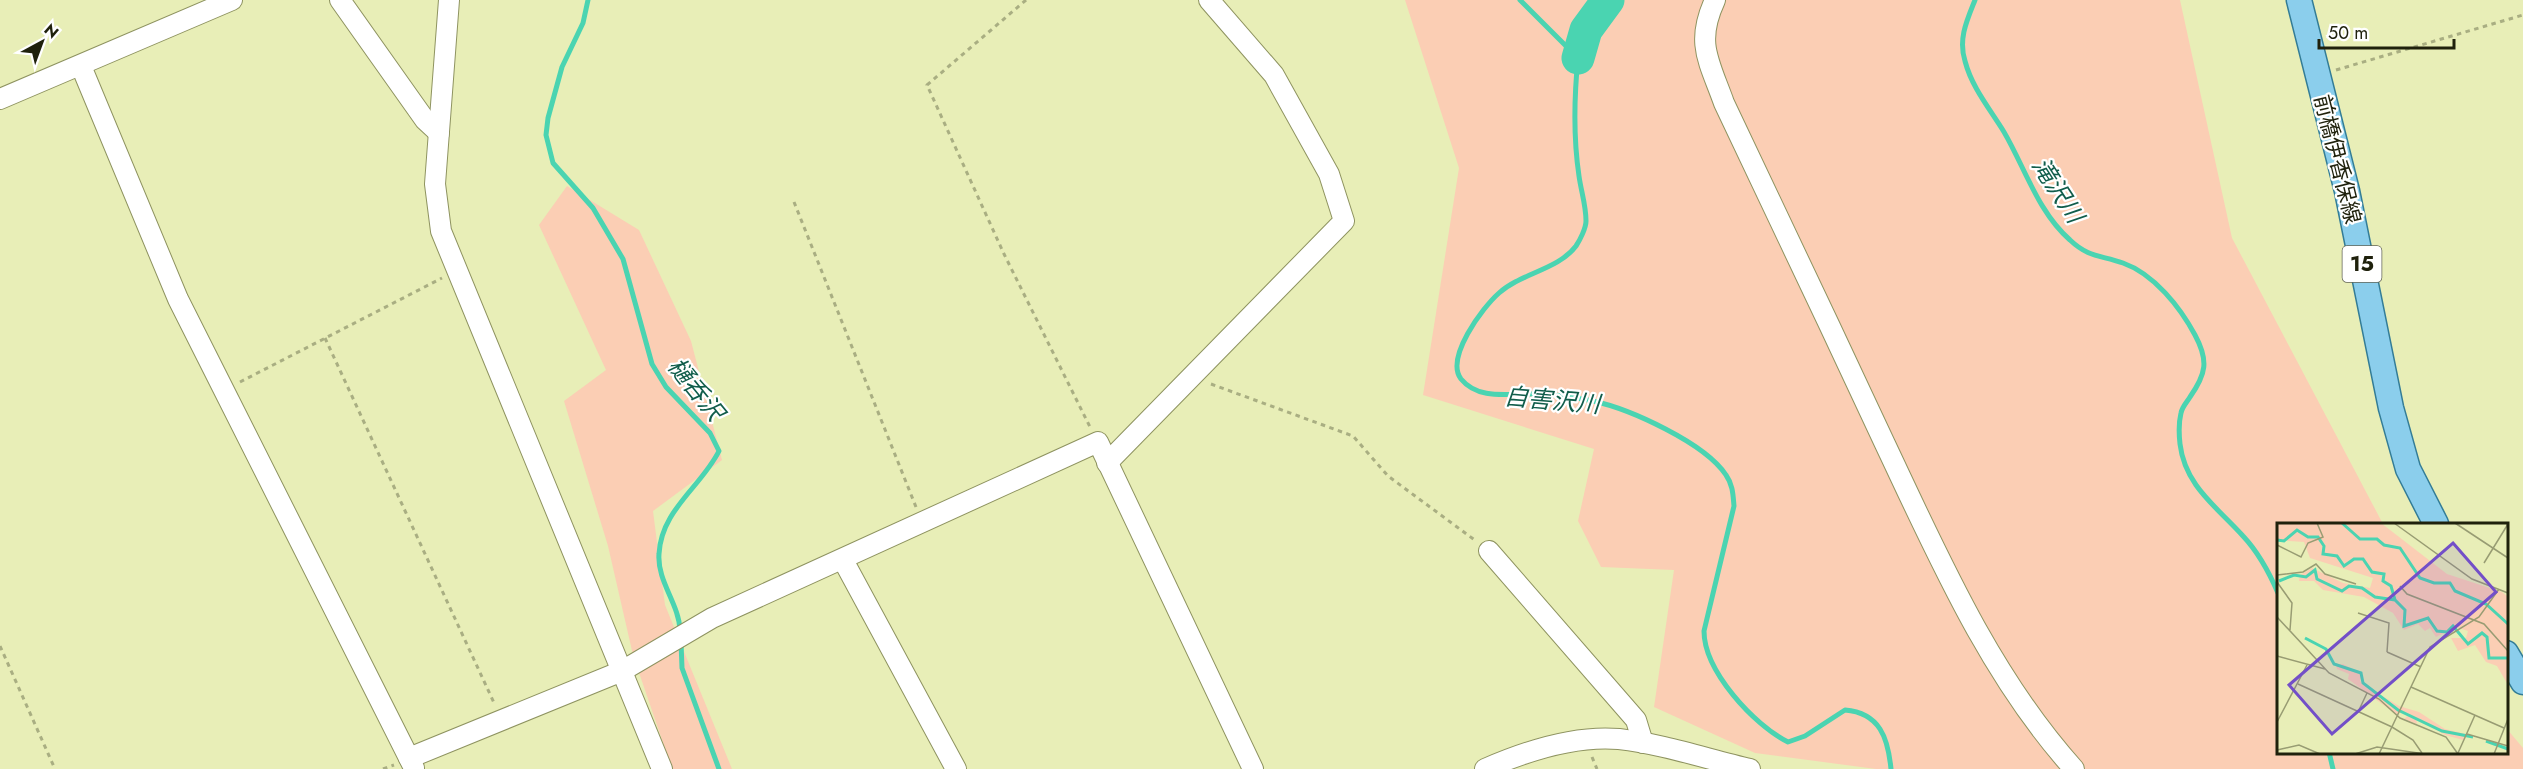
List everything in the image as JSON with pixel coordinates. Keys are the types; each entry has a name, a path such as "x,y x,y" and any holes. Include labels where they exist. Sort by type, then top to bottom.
{"main road":[{"name":"前橋伊香保線","path":"2299,0 2347,191 2391,408 2408,470 2435,523"},
{"path":"2508,656 2523,682"}],"street":[{"path":"0,99 231,0"},
{"path":"340,0 425,120 439,133"},
{"path":"449,0 436,206 441,231 662,769"},
{"path":"1107,463 1344,221 1329,174 1274,75 1209,0"},
{"path":"1715,0 1704,30 1703,45 1724,103 1935,550 2014,692 2048,740 2074,769"},
{"path":"81,66 178,299 412,764 502,720 622,671 712,618 1098,442 1253,769"},
{"path":"1489,551 1635,720 1643,743"},
{"path":"843,560 956,769"},
{"path":"1485,769 1525,752 1586,740 1618,739 1750,769"}],"path":[{"path":"1026,0 927,85 1004,254 1098,442"},
{"path":"2317,75 2523,15"},
{"path":"794,202 922,523"},
{"path":"225,390 457,270"},
{"path":"325,338 502,720"},
{"path":"1192,377 1353,436 1388,476 1489,551"},
{"path":"0,646 55,769"}],"shaded area":[{"path":"1405,0 2180,0 2232,238 2382,523 2277,523 2277,754 2508,754 2508,730 2523,748 2523,769 1876,769 1755,753 1654,707 1674,570 1601,567 1578,521 1594,449 1423,395 1459,168"},
{"path":"567,186 639,230 691,341 722,460 653,511 665,605 732,769 672,769 633,655 608,546 564,401 606,370 539,225"}],"waterway":[{"name":"樋呑沢","path":"588,0 583,23 562,67 548,118 546,135 553,163 593,208 623,259 652,364 666,387 710,433 719,451 674,512 661,538 659,554 661,574 676,611 680,630"},
{"name":"自害沢川","path":"1520,0 1578,58 1575,132 1586,224 1578,243 1568,254 1550,266 1508,286 1492,300 1475,321 1458,359 1457,370 1461,379 1468,386 1486,393 1556,395 1608,405 1666,429 1702,451 1716,463 1730,483 1734,506 1704,631 1706,647 1712,663 1746,710 1788,742 1805,736 1845,710 1867,716 1880,729 1887,747 1891,769"},
{"name":"自害沢川","path":"1578,58 1586,30 1608,0"},
{"name":"滝沢川","path":"1975,0 1966,22 1962,45 1968,71 2012,146 2049,216 2059,229 2083,250 2134,268 2155,283 2182,313 2195,335 2202,352 2204,367 2200,381 2181,413 2179,436 2183,459 2195,484 2254,549 2277,591"},
{"name":"樋呑沢","path":"681,642 682,668 719,769"},
{"name":"滝沢川","path":"2329,754 2333,769"}]}
